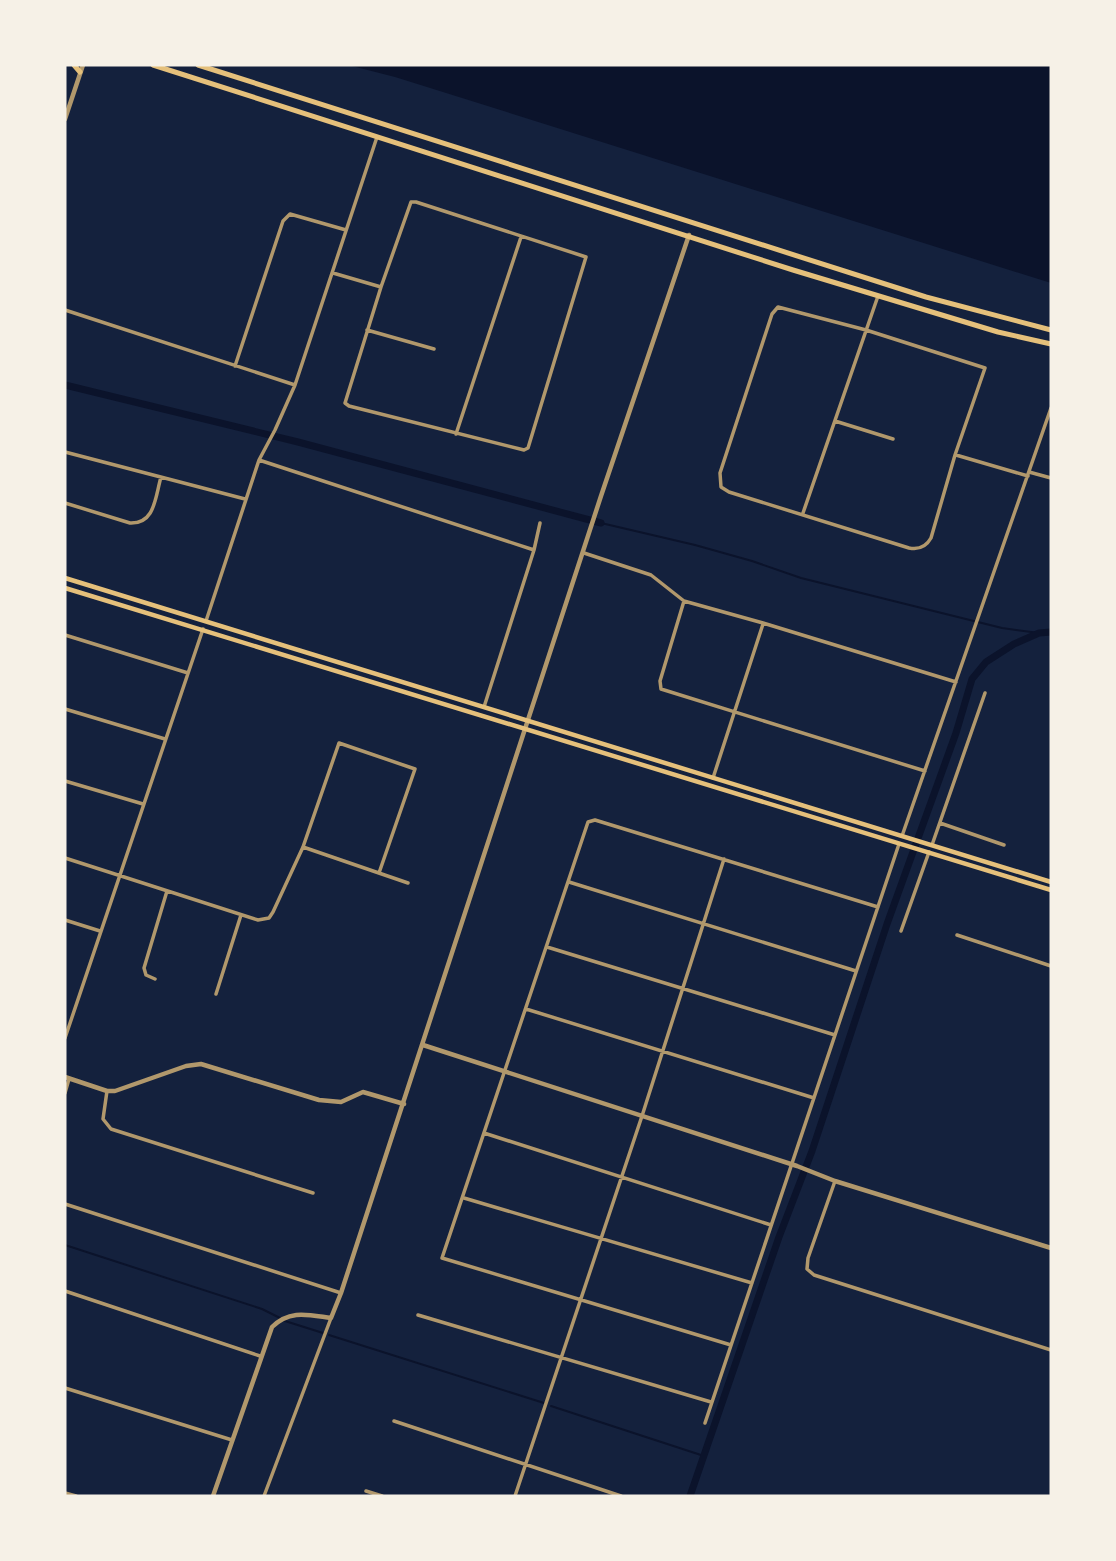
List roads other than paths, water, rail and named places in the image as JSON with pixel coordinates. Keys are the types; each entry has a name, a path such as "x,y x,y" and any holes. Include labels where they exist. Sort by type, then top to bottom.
{"main road":[{"path":"74,65 80,72"},
{"path":"153,65 878,296 998,332 1051,344"},
{"path":"198,65 926,297 1051,330"},
{"path":"65,578 1051,882"},
{"path":"65,588 1051,890"}],"street":[{"path":"65,118 83,65"},
{"path":"206,621 259,460 295,385 377,137"},
{"path":"411,202 521,237 581,253 586,257 528,448 524,450 456,433 349,406 345,402 411,202"},
{"path":"235,366 283,221 289,214 346,230"},
{"path":"264,1496 341,1293 689,235"},
{"path":"456,433 521,237"},
{"path":"333,273 381,287"},
{"path":"803,513 878,296"},
{"path":"778,307 866,330 985,369 955,455 931,538 926,546 915,549 729,492 719,484 720,473 772,314 778,307"},
{"path":"65,310 295,385"},
{"path":"367,330 434,349"},
{"path":"903,836 1051,408"},
{"path":"835,421 893,439"},
{"path":"65,452 245,499"},
{"path":"955,455 1051,478"},
{"path":"259,460 534,550"},
{"path":"65,503 125,522 141,523 149,517 161,477"},
{"path":"484,707 534,550 540,523"},
{"path":"584,553 651,576 684,601 763,622 956,682"},
{"path":"684,601 660,681 663,691 925,771"},
{"path":"713,778 763,622"},
{"path":"65,1038 203,629"},
{"path":"65,635 188,673"},
{"path":"931,845 985,693"},
{"path":"65,709 165,739"},
{"path":"65,858 262,920 271,916 303,847 339,743 415,769 379,873"},
{"path":"65,781 143,804"},
{"path":"731,1345 442,1258 588,822 591,820 878,907"},
{"path":"939,823 1004,845"},
{"path":"705,1423 771,1225 794,1165 900,843"},
{"path":"303,847 408,883"},
{"path":"901,931 928,852"},
{"path":"515,1496 622,1177 724,859"},
{"path":"569,882 856,971"},
{"path":"155,979 146,975 144,968 167,891"},
{"path":"216,994 241,915"},
{"path":"65,920 100,931"},
{"path":"957,935 1051,966"},
{"path":"547,947 835,1035"},
{"path":"526,1009 814,1098"},
{"path":"423,1045 794,1165 835,1181 1051,1248"},
{"path":"65,1093 67,1078 107,1091 125,1088 198,1063 319,1100 341,1102 363,1092 404,1104"},
{"path":"107,1091 103,1119 111,1129 313,1193"},
{"path":"484,1133 771,1225"},
{"path":"835,1181 808,1258 807,1269 814,1275 1051,1350"},
{"path":"464,1198 752,1283"},
{"path":"65,1205 341,1293"},
{"path":"65,1291 260,1356"},
{"path":"213,1496 260,1356 276,1323 301,1313 331,1318"},
{"path":"418,1315 712,1402"},
{"path":"65,1388 232,1440"},
{"path":"394,1421 621,1496"},
{"path":"366,1491 382,1496"},
{"path":"65,1493 76,1496"}],"water":[{"path":"348,65 1051,65 1051,283 395,77"}],"waterway":[{"path":"65,385 298,442 601,523"},
{"path":"601,523 695,545 801,578 1002,628 1039,633"},
{"path":"690,1496 779,1237 812,1151 887,924 956,733 972,679 986,662 1014,644 1039,633 1051,632"},
{"path":"65,1245 262,1309 280,1318"},
{"path":"285,1321 323,1333"},
{"path":"329,1335 544,1403"},
{"path":"551,1406 704,1456"}]}
